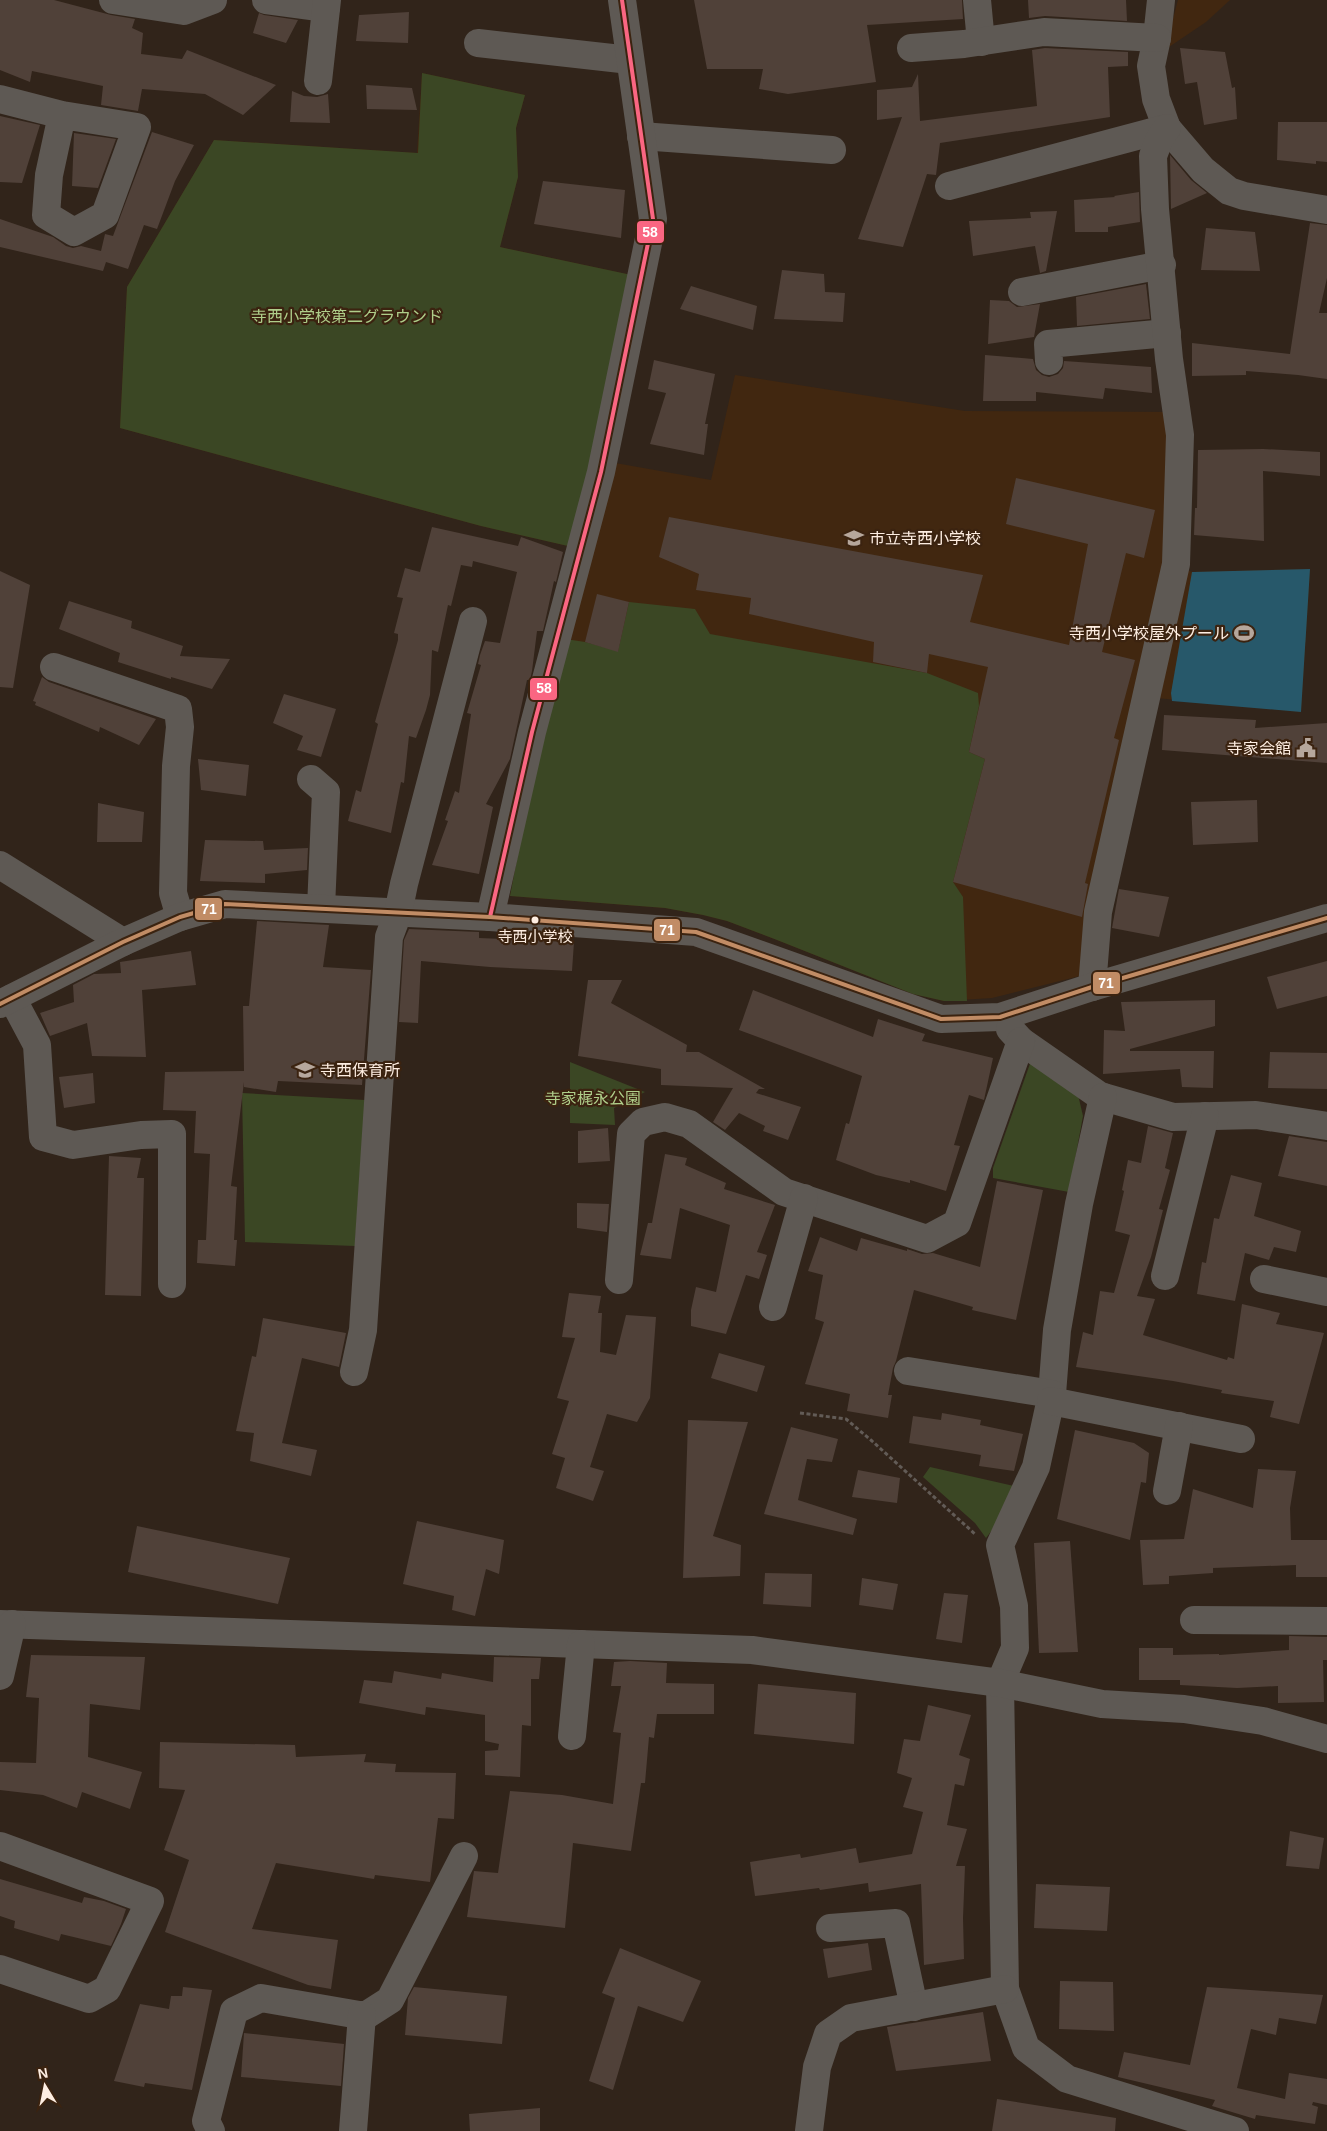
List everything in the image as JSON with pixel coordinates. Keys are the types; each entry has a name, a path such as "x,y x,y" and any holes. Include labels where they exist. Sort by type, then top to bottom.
{"street":[{"path":"113,0 184,11 213,0"},
{"path":"266,0 326,4 318,81"},
{"path":"490,917 532,732 602,472 653,219 622,0"},
{"path":"977,0 981,42"},
{"path":"1160,0 1157,38 1151,66 1156,99 1167,128 1203,170 1229,191 1244,196 1327,210"},
{"path":"911,48 981,42 1044,32 1157,38"},
{"path":"478,43 630,60"},
{"path":"0,99 62,115"},
{"path":"949,186 1167,128"},
{"path":"1092,987 1098,912 1176,564 1180,435 1167,333 1162,265 1155,209 1153,156 1159,140 1167,128"},
{"path":"641,136 832,150"},
{"path":"1022,292 1162,265"},
{"path":"1049,361 1048,344 1167,333"},
{"path":"354,1372 364,1330 389,937 398,913 473,621"},
{"path":"54,667 178,709 180,727 176,766 173,892 180,917"},
{"path":"311,779 326,792 320,908"},
{"path":"0,866 123,942"},
{"path":"172,1284 172,1134 141,1135 73,1145 43,1137 37,1045 6,1001 123,942 180,917 225,904 490,917 696,932 941,1019 1000,1017 1092,987 1327,918"},
{"path":"1000,1017 1021,1041 1103,1097 1173,1117 1256,1115 1327,1126"},
{"path":"619,1280 631,1134 643,1122 665,1117 689,1124 784,1192 927,1239 957,1223 1021,1041"},
{"path":"1103,1097 1079,1204 1057,1330 1051,1398 1036,1467 1000,1545 1014,1606 1015,1648 1000,1683 1004,1989 1026,2048 1067,2079 1235,2131"},
{"path":"1165,1276 1205,1116"},
{"path":"773,1307 804,1198"},
{"path":"1264,1279 1327,1292"},
{"path":"908,1371 1051,1398 1241,1439"},
{"path":"1167,1491 1179,1426"},
{"path":"1194,1620 1327,1620"},
{"path":"0,1676 6,1624 752,1650 1000,1683 1102,1704 1184,1709 1262,1721 1327,1739"},
{"path":"572,1736 581,1644"},
{"path":"0,1846 150,1901 107,1989 89,2000 0,1969"},
{"path":"211,2131 206,2121 234,2011 261,1998 365,2016 390,2000 464,1856"},
{"path":"830,1928 896,1923 914,2007"},
{"path":"809,2131 817,2067 828,2034 852,2018 1004,1989"},
{"path":"353,2131 362,2015"}],"path":[{"path":"800,1413 846,1419 969,1531 1001,1550"}],"shaded area":[{"path":"1178,0 1230,0 1206,22 1169,47 1170,30"},
{"name":"市立寺西小学校","path":"422,73 525,95 516,128 518,177 500,247 641,277 604,461 711,480 735,375 965,411 1176,412 1176,564 1192,572 1310,569 1301,712 1146,697 1092,973 992,998 944,1001 913,994 727,921 703,915 665,908 510,896 581,549 481,526 120,428 127,287 214,140 417,153"}],"green space":[{"name":"寺西小学校第二グラウンド","path":"422,73 525,95 516,128 518,177 500,247 641,277 581,549 481,526 120,428 127,287 214,140 418,153"},
{"path":"629,602 695,609 710,634 927,673 978,693 979,706 969,752 985,759 953,882 963,897 967,1001 944,1001 913,994 727,921 703,915 665,908 510,896 559,638 585,642 618,651"},
{"path":"1032,1058 1076,1086 1083,1116 1069,1192 993,1178 993,1168"},
{"name":"寺家梶永公園","path":"570,1062 645,1092 614,1108 615,1125 570,1123"},
{"path":"242,1093 365,1100 355,1246 245,1242"},
{"path":"930,1467 1014,1486 999,1521 986,1538 975,1523 923,1477"}],"water":[{"name":"寺西小学校屋外プール","path":"1310,569 1301,712 1172,701 1171,693 1192,572"}],"building":[{"path":"0,0 54,0 111,15 135,19 132,28 143,33 141,54 182,59 187,50 276,85 243,115 205,94 142,89 138,111 101,105 103,86 32,71 30,82 0,70"},
{"path":"694,0 962,0 963,19 867,25 876,82 788,94 759,89 763,69 707,69"},
{"path":"1028,0 1126,0 1127,21 1045,16 1029,18"},
{"path":"409,12 408,43 356,41 359,15"},
{"path":"259,13 298,20 286,43 253,33"},
{"path":"1045,48 1128,52 1128,66 1108,67 1110,117 940,143 936,175 927,174 903,247 858,239 902,117 877,120 877,90 912,87 918,74 920,121 1037,106 1032,50"},
{"path":"1180,48 1225,52 1232,88 1235,87 1237,119 1204,125 1197,82 1185,84"},
{"path":"366,85 412,88 417,110 367,109"},
{"path":"292,91 304,96 317,97 328,94 330,123 290,122"},
{"path":"0,116 40,125 22,183 0,182"},
{"path":"1278,122 1327,122 1327,162 1316,161 1316,164 1277,160"},
{"path":"152,132 194,145 175,181 157,229 144,225 128,269 106,262 103,271 0,247 0,219 53,237 66,246 73,248 81,246 101,251 105,234 113,236"},
{"path":"74,133 116,139 98,188 72,186"},
{"path":"1170,155 1191,180 1207,193 1171,209"},
{"path":"543,181 625,190 621,238 534,224"},
{"path":"1139,192 1140,222 1108,227 1108,232 1075,232 1074,200 1115,197"},
{"path":"1057,211 1046,271 1040,273 1035,246 973,256 969,221 1031,218 1030,212"},
{"path":"1310,223 1327,225 1327,278 1319,313 1327,313 1327,379 1246,371 1246,375 1192,376 1192,343 1290,354"},
{"path":"1206,228 1255,232 1260,271 1201,270"},
{"path":"782,270 824,274 825,292 845,293 843,322 774,319"},
{"path":"1146,284 1150,319 1077,326 1076,297"},
{"path":"691,286 757,306 753,330 680,309"},
{"path":"990,300 1009,301 1017,307 1040,304 1034,337 988,344"},
{"path":"985,355 1033,359 1036,370 1042,375 1049,377 1058,374 1063,368 1064,361 1151,367 1152,393 1105,388 1103,399 1036,392 1036,401 983,401"},
{"path":"654,360 715,374 705,424 708,424 704,455 650,444 666,393 648,389"},
{"path":"1263,449 1320,452 1320,476 1263,471 1264,541 1194,535 1195,508 1197,508 1198,450"},
{"path":"1016,478 1155,510 1144,558 1126,553 1102,652 1135,660 1114,738 1119,740 1085,883 1088,884 1082,917 953,882 985,759 969,752 988,667 929,654 927,673 873,662 874,642 749,614 751,598 696,590 699,574 659,557 669,517 983,575 970,622 1069,645 1088,544 1006,524"},
{"path":"432,527 518,546 521,537 563,552 556,582 554,581 543,631 537,631 532,671 530,680 527,680 510,759 486,804 493,807 479,874 432,865 448,821 445,820 455,791 459,793 471,714 467,713 481,665 478,664 480,655 485,641 500,643 517,572 473,561 472,567 461,565 451,606 448,605 438,652 432,650 430,695 426,710 416,738 409,736 404,783 401,782 391,833 348,821 356,790 361,792 378,724 375,722 398,640 398,634 394,633 403,598 397,597 405,568 420,572"},
{"path":"0,571 30,585 13,688 0,687"},
{"path":"597,594 629,602 618,652 585,642"},
{"path":"69,601 132,621 131,628 183,646 180,656 230,659 212,689 171,677 171,679 118,662 120,653 59,629"},
{"path":"42,677 49,682 156,719 139,745 100,727 99,732 35,705 36,702 33,701"},
{"path":"284,694 336,709 321,757 297,750 303,736 273,723"},
{"path":"1164,715 1256,720 1255,728 1327,723 1327,763 1162,750"},
{"path":"198,759 249,765 246,796 201,790"},
{"path":"1257,800 1258,842 1193,845 1191,802"},
{"path":"98,803 144,812 142,842 97,842"},
{"path":"205,840 263,841 264,850 308,848 307,870 265,874 265,883 200,881"},
{"path":"1119,889 1169,897 1159,937 1112,928"},
{"path":"257,921 329,925 323,967 371,970 362,1085 278,1081 276,1092 244,1087 244,1082 231,1186 237,1187 234,1240 237,1240 235,1266 197,1263 198,1240 206,1240 210,1154 194,1153 196,1111 163,1110 165,1072 244,1071 243,1006 249,1006"},
{"path":"409,929 479,932 479,938 574,942 572,971 421,961 418,1023 399,1022 404,940"},
{"path":"191,951 196,985 142,990 146,1057 92,1056 87,1023 50,1036 40,1013 74,1002 73,985 94,974 121,973 120,962"},
{"path":"1327,961 1327,996 1277,1009 1267,977"},
{"path":"588,980 622,980 611,1003 687,1045 686,1052 699,1052 765,1089 759,1089 756,1093 801,1107 788,1140 763,1131 765,1126 739,1113 725,1130 713,1122 733,1088 661,1085 661,1069 578,1056"},
{"path":"753,990 873,1037 878,1019 925,1034 922,1041 993,1058 984,1100 969,1095 954,1145 960,1146 946,1191 910,1180 910,1183 876,1175 836,1160 846,1123 849,1124 862,1076 739,1030"},
{"path":"1215,1000 1215,1026 1130,1049 1130,1051 1214,1051 1213,1088 1182,1087 1180,1069 1103,1074 1104,1030 1125,1031 1121,1002"},
{"path":"1270,1052 1327,1053 1327,1089 1268,1088"},
{"path":"93,1073 95,1103 64,1108 59,1077"},
{"path":"1148,1126 1173,1133 1165,1168 1170,1170 1159,1209 1163,1210 1151,1257 1137,1296 1155,1299 1143,1335 1227,1360 1228,1357 1234,1359 1242,1304 1280,1313 1276,1324 1324,1333 1299,1424 1270,1417 1274,1401 1221,1393 1222,1390 1173,1381 1076,1367 1083,1332 1093,1335 1100,1291 1114,1293 1130,1235 1115,1231 1124,1191 1122,1190 1128,1160 1141,1163"},
{"path":"608,1128 610,1161 578,1163 578,1131"},
{"path":"1289,1136 1327,1142 1327,1186 1278,1176"},
{"path":"665,1154 687,1158 685,1165 726,1183 724,1189 775,1205 757,1252 767,1255 759,1279 746,1275 726,1334 691,1326 691,1310 696,1287 716,1292 730,1225 680,1208 671,1259 640,1255 648,1223 652,1223"},
{"path":"109,1156 141,1158 137,1178 144,1178 141,1296 105,1295"},
{"path":"1231,1175 1262,1183 1254,1216 1301,1231 1296,1252 1274,1247 1269,1260 1245,1253 1235,1301 1197,1294 1202,1262 1206,1263 1214,1218 1219,1219"},
{"path":"997,1181 1043,1190 1016,1320 972,1310 973,1307 914,1290 893,1368 888,1395 892,1395 888,1418 847,1411 850,1394 805,1384 824,1322 815,1319 823,1275 808,1271 820,1237 857,1251 861,1238 907,1251 907,1249 922,1254 933,1253 980,1267"},
{"path":"577,1203 609,1204 607,1232 577,1228"},
{"path":"569,1293 601,1296 598,1313 602,1313 600,1352 616,1355 626,1315 656,1317 650,1398 637,1422 607,1414 590,1467 604,1471 593,1501 556,1488 565,1458 552,1454 569,1401 557,1398 575,1338 562,1337"},
{"path":"263,1318 346,1333 339,1367 302,1358 282,1443 317,1450 311,1476 250,1461 254,1433 236,1431 252,1356 256,1357"},
{"path":"719,1353 765,1366 757,1392 711,1378"},
{"path":"942,1413 981,1420 980,1425 1023,1434 1014,1471 979,1466 981,1455 909,1443 913,1416 941,1420"},
{"path":"688,1420 748,1422 713,1536 741,1545 740,1576 683,1578"},
{"path":"791,1427 838,1439 832,1462 807,1459 798,1500 857,1519 853,1535 764,1514"},
{"path":"1075,1430 1134,1443 1149,1453 1146,1483 1141,1482 1130,1540 1057,1519"},
{"path":"1258,1469 1296,1471 1290,1508 1291,1540 1327,1540 1327,1577 1296,1577 1296,1565 1213,1568 1213,1573 1169,1576 1169,1584 1143,1585 1140,1540 1184,1539 1193,1489 1253,1508"},
{"path":"858,1470 900,1478 897,1503 852,1497"},
{"path":"417,1521 504,1540 499,1574 486,1569 475,1616 452,1610 454,1596 403,1584"},
{"path":"137,1526 290,1558 278,1604 128,1572"},
{"path":"1070,1541 1078,1652 1039,1653 1034,1543"},
{"path":"765,1573 812,1574 811,1607 763,1604"},
{"path":"862,1578 898,1584 893,1610 859,1605"},
{"path":"944,1593 968,1595 962,1643 936,1639"},
{"path":"1289,1636 1327,1637 1327,1660 1323,1660 1324,1702 1278,1703 1278,1686 1237,1688 1180,1685 1180,1680 1139,1680 1139,1648 1173,1648 1173,1655 1219,1655 1289,1650"},
{"path":"31,1655 145,1657 140,1710 90,1704 88,1757 142,1772 130,1809 82,1792 77,1808 43,1795 0,1790 0,1762 36,1763 39,1698 26,1697"},
{"path":"494,1657 541,1658 539,1679 531,1679 531,1726 522,1725 520,1777 485,1775 485,1751 498,1750 499,1744 485,1741 485,1715 426,1707 425,1715 359,1703 364,1680 392,1683 394,1671 441,1679 442,1673 493,1682"},
{"path":"614,1662 667,1663 666,1683 714,1684 714,1714 657,1714 654,1738 649,1737 645,1783 641,1783 631,1851 573,1843 565,1928 467,1917 474,1871 498,1873 510,1791 562,1795 613,1804 621,1733 613,1732 621,1686 611,1686"},
{"path":"758,1684 856,1693 854,1744 754,1734"},
{"path":"928,1705 971,1715 959,1755 970,1759 964,1786 955,1784 947,1825 967,1829 956,1866 965,1866 964,1959 924,1965 921,1884 869,1892 868,1883 755,1896 750,1862 800,1854 801,1858 856,1848 859,1863 912,1854 923,1812 903,1807 912,1778 897,1773 904,1739 920,1741"},
{"path":"160,1742 295,1745 296,1757 366,1754 364,1762 396,1764 395,1772 456,1773 454,1819 438,1818 430,1882 375,1875 374,1879 276,1863 252,1929 338,1940 331,1989 308,1985 165,1932 189,1860 164,1850 185,1790 159,1788"},
{"path":"1290,1831 1324,1838 1319,1869 1286,1866"},
{"path":"0,1879 82,1903 84,1897 104,1901 126,1909 111,1946 61,1934 59,1941 14,1928 15,1921 0,1916"},
{"path":"1036,1884 1110,1887 1107,1931 1034,1928"},
{"path":"868,1943 872,1970 828,1978 823,1949"},
{"path":"620,1948 701,1981 683,2022 638,2006 613,2090 589,2081 615,1998 602,1993"},
{"path":"1060,1981 1113,1982 1114,2031 1059,2029"},
{"path":"183,1987 212,1990 192,2090 145,2083 144,2087 114,2081 140,2004 169,2009 171,1996 182,1996"},
{"path":"414,1987 507,1996 502,2044 405,2035 408,1998"},
{"path":"1207,1987 1323,1995 1316,2024 1279,2018 1276,2035 1251,2029 1237,2088 1285,2099 1289,2073 1327,2079 1327,2105 1313,2102 1312,2105 1318,2107 1315,2124 1256,2115 1255,2119 1212,2106 1215,2100 1118,2077 1124,2052 1190,2065"},
{"path":"983,2012 991,2061 896,2071 887,2027"},
{"path":"244,2033 344,2044 341,2086 241,2077"},
{"path":"997,2099 1116,2118 1115,2131 992,2131"},
{"path":"540,2108 540,2131 470,2131 469,2114"}],"transit line":[{"name":"58","path":"490,917 532,732 601,472 653,219 622,0"},
{"name":"71","path":"0,1004 123,942 180,917 225,904 490,917 696,932 941,1019 1000,1017 1092,987 1327,918"}],"place":[{"name":"市立寺西小学校","path":"854,538"},
{"name":"寺西小学校屋外プール","path":"1244,633"},
{"name":"寺家会館","path":"1306,748"},
{"name":"寺西小学校","path":"535,920"},
{"name":"寺西保育所","path":"305,1070"}]}
